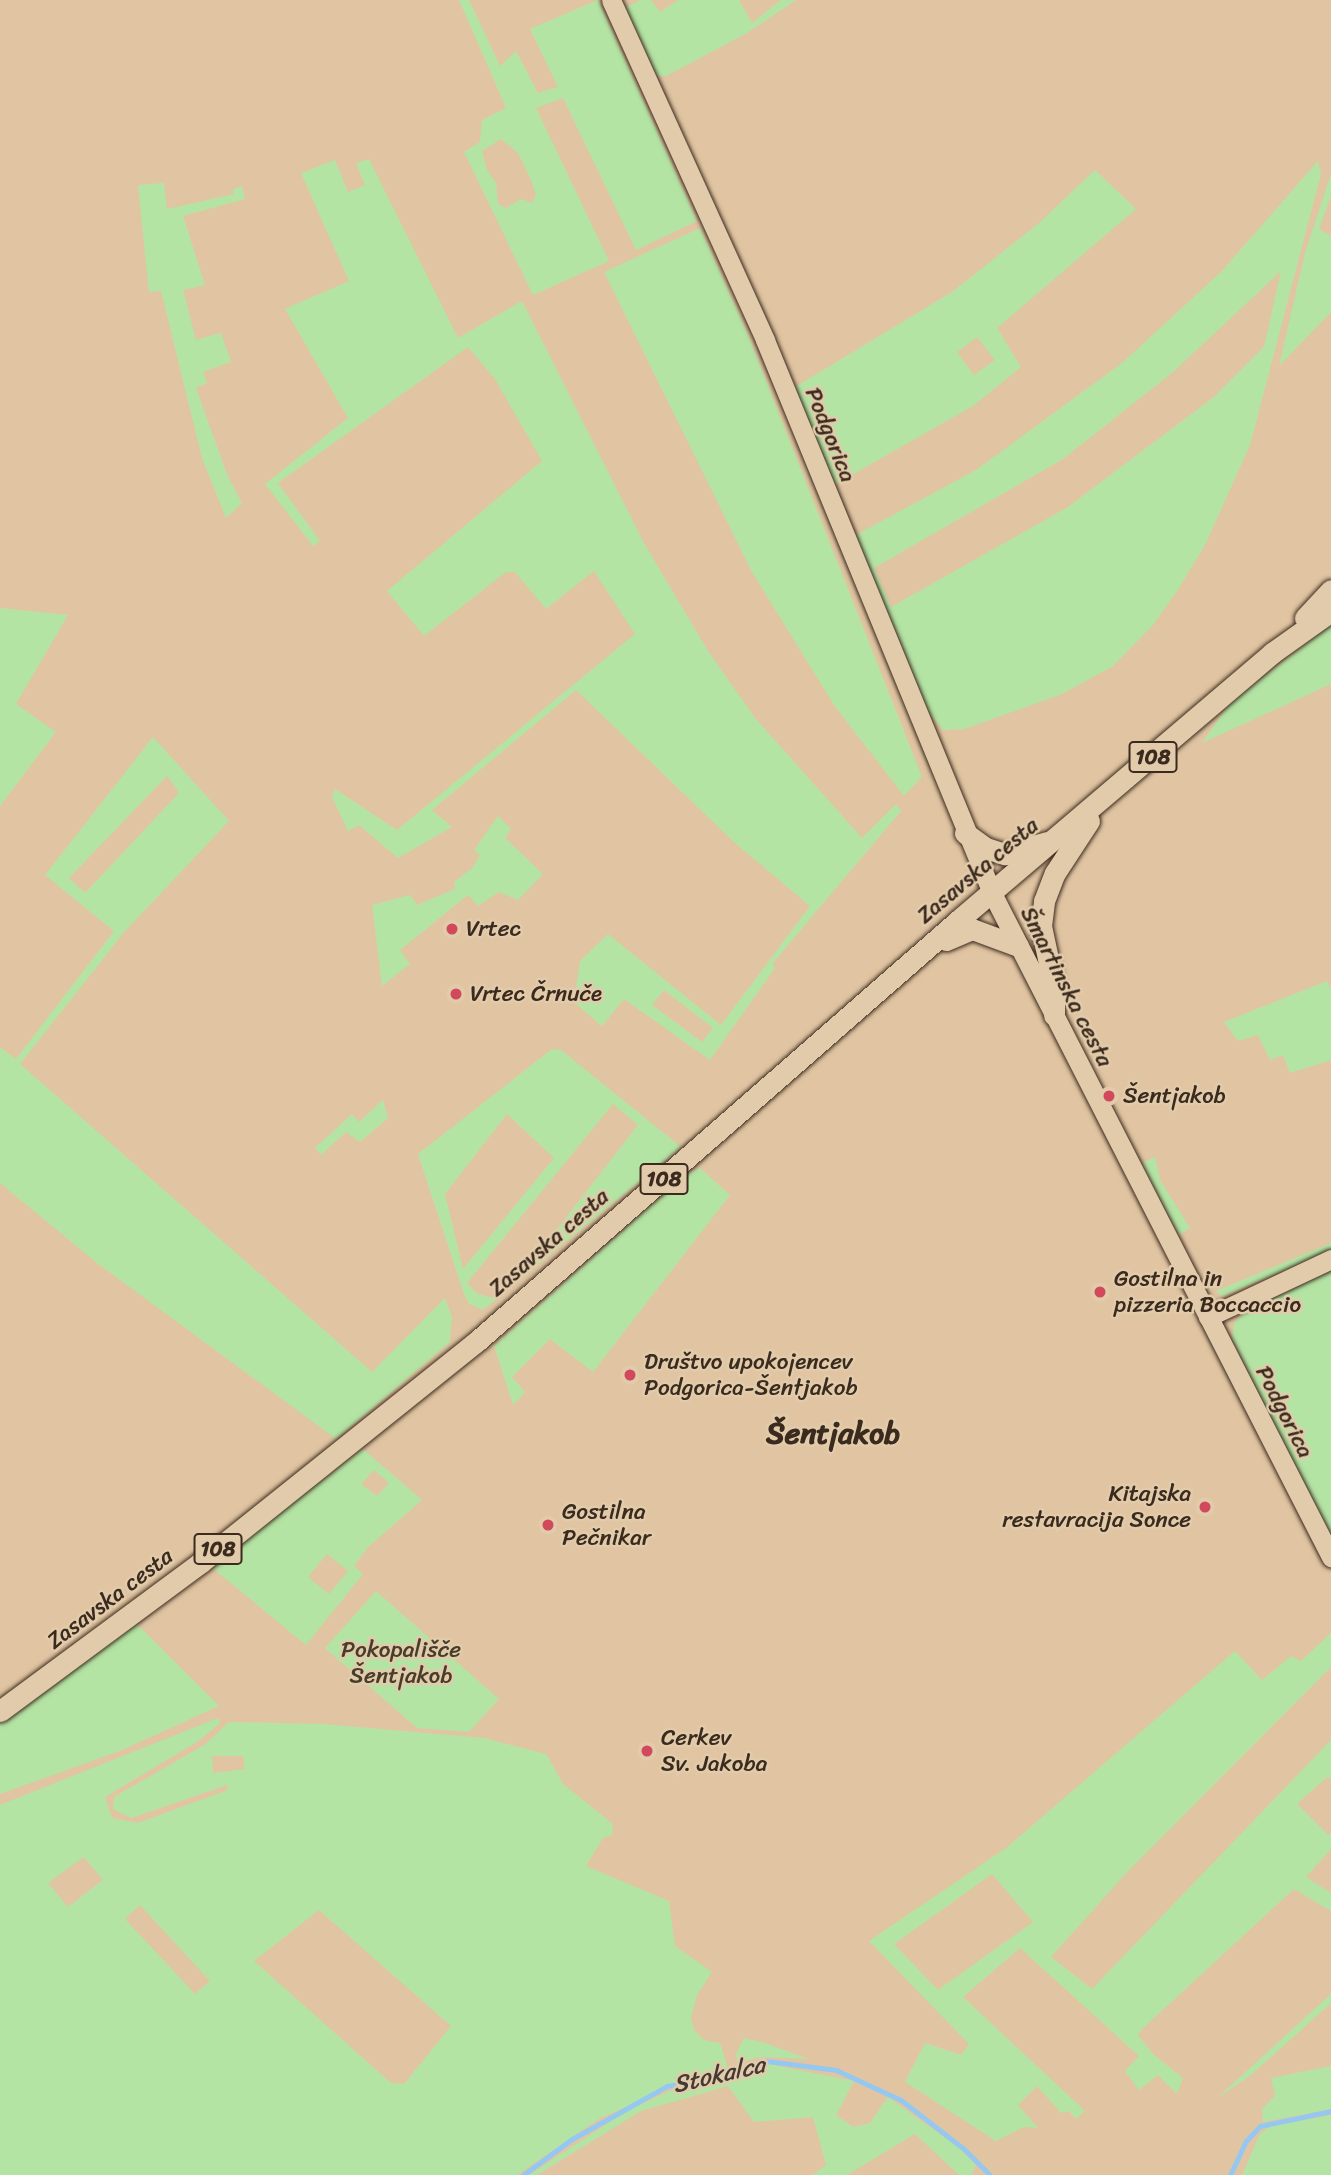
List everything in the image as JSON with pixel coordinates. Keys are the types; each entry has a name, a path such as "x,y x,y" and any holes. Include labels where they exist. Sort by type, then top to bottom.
{"main road":[{"name":"Podgorica","path":"611,0 765,340 965,833 992,893"},
{"name":"Zasavska cesta","path":"0,1711 190,1572 467,1349 992,893 1097,807 1272,653 1331,590"},
{"name":"Zasavska cesta","path":"1272,653 1331,611"},
{"path":"1054,1015 1054,987 1042,938 1044,901 1055,873 1097,807"},
{"path":"965,833 986,848 1005,854 1059,838"},
{"name":"Šmartinska cesta","path":"992,893 1211,1322"},
{"path":"915,960 972,929 1018,946"},
{"path":"1211,1322 1331,1258"},
{"name":"Podgorica","path":"1211,1322 1331,1557"}],"green space":[{"path":"459,0 469,0 500,66 516,51 538,93 558,87 530,29 598,0 697,221 636,250 563,98 536,108 609,261 533,295 464,152 480,142 482,120 506,108","holes":["501,139 518,153 536,195 532,203 521,199 506,208 498,204 496,183 487,170 482,151"]},
{"path":"641,0 651,0 660,12 678,0 739,0 752,23 781,0 796,0 747,33 666,76 657,76 624,8"},
{"path":"369,159 458,338 522,301 645,545 708,651 755,718 862,838 896,804 901,811 772,964 775,968 710,1060 624,999 602,1026 574,1002 580,961 608,934 721,1025 810,906 735,843 576,690 432,810 452,827 398,858 359,825 348,831 332,797 335,789 397,830 635,634 594,571 546,609 515,572 506,572 424,636 387,591 542,461 495,379 468,347 278,483 320,541 313,546 265,484 348,418 285,309 349,281 301,173 335,160 348,192 365,185 356,163","holes":["664,990 713,1028 702,1042 652,1005"]},
{"path":"1318,161 1321,174 1250,445 1206,543 1179,588 1153,625 1113,666 1062,694 964,729 943,730 926,709 854,536 976,470 1122,363 1221,272","holes":["1281,271 1264,347 1214,397 1068,507 891,607 874,568 1063,459 1173,372"]},
{"path":"1095,170 1136,209 997,328 1021,367 973,406 834,485 795,387 952,292 1039,223","holes":["977,337 995,360 974,375 957,352"]},
{"path":"1331,174 1331,196 1319,229 1331,236 1331,312 1279,366 1305,253"},
{"path":"164,183 167,209 234,194 233,189 242,186 245,199 183,216 205,285 183,290 196,340 221,333 231,362 203,372 207,383 196,388 228,477 242,503 226,518 202,458 161,291 149,292 138,185"},
{"path":"700,228 748,335 922,777 904,796 834,705 752,572 604,272"},
{"path":"0,608 68,615 16,704 56,732 0,806"},
{"path":"1331,624 1331,684 1202,743 1230,703"},
{"path":"153,737 229,821 126,930 20,1064 372,1372 445,1298 452,1317 450,1342 336,1439 97,1263 0,1183 0,1047 16,1059 114,931 45,875","holes":["167,776 179,793 85,893 69,878"]},
{"path":"498,816 511,829 505,838 543,874 518,900 499,892 478,906 468,895 400,950 410,964 382,986 372,905 410,895 417,905 455,889 454,882 472,868 480,855 474,850"},
{"path":"1327,981 1331,988 1331,1060 1290,1073 1283,1055 1270,1060 1258,1035 1238,1041 1224,1022"},
{"path":"552,1049 561,1050 681,1147 483,1310 469,1304 464,1294 418,1154","holes":["613,1104 638,1125 533,1260 493,1298 478,1294 467,1283","507,1114 554,1158 463,1269 445,1194"]},
{"path":"383,1100 388,1118 360,1142 346,1132 321,1155 315,1148 352,1114 359,1122"},
{"path":"1155,1157 1160,1180 1190,1228 1179,1235 1144,1169 1144,1162"},
{"path":"700,1168 730,1195 593,1372 550,1339 512,1377 525,1392 513,1405 494,1346 685,1175"},
{"path":"1331,1243 1331,1250 1302,1264 1222,1296 1216,1291"},
{"path":"1331,1268 1331,1538 1232,1339 1234,1324 1246,1311"},
{"path":"363,1449 422,1500 367,1548 354,1566 363,1574 306,1645 210,1566","holes":["374,1470 389,1483 377,1496 361,1484","327,1554 348,1571 329,1594 308,1577"]},
{"name":"Pokopališče Šentjakob","path":"376,1591 499,1699 469,1732 417,1728 325,1648"},
{"path":"136,1623 219,1706 122,1750 0,1794 0,1721"},
{"path":"1331,1633 1331,1667 1128,1871 1051,1957 1092,1989 1331,1740 1331,1779 1327,1777 1297,1804 1328,1835 1331,1833 1331,1849 1306,1877 1331,1893 1331,1911 1294,1889 1141,2030 1138,2035 1154,2055 1183,2078 1177,2094 1158,2075 1139,2090 1125,2071 1139,2056 1020,1948 963,1997 1085,2111 1076,2119 1069,2111 1061,2113 1037,2086 1018,2105 1038,2128 1024,2127 996,2141 905,2082 925,2043 961,2055 969,2044 869,1941 1006,1848 1235,1651 1262,1680 1291,1656 1301,1661","holes":["992,1874 1033,1922 938,1990 894,1944"]},
{"path":"218,1718 220,1723 200,1740 105,1797 112,1818 138,1823 228,1790 227,1785 131,1818 113,1809 114,1797 206,1744 229,1722 323,1724 484,1738 546,1754 563,1784 613,1824 612,1835 603,1838 586,1866 669,1901 675,1946 712,1972 697,1995 691,2018 694,2030 704,2040 720,2043 728,2069 708,2072 600,2118 517,2175 0,2175 0,1805","holes":["212,1756 243,1756 245,1769 213,1773","84,1857 103,1880 68,1907 48,1883","140,1905 210,1981 195,1994 125,1919","319,1910 451,2026 404,2084 391,2083 254,1961"]},
{"path":"1331,1994 1331,2003 1251,2075 1217,2098"},
{"path":"744,2038 809,2059 763,2057 737,2062 736,2054"},
{"path":"768,2064 854,2081 836,2115 853,2127 870,2123 888,2097 959,2148 976,2165 971,2175 959,2175 915,2134 847,2175 813,2175 826,2165 813,2117 754,2122 728,2086 641,2111 537,2175 529,2175 630,2109 672,2090 732,2079"},
{"path":"1331,2066 1331,2109 1263,2122 1262,2109 1275,2096 1271,2078"},
{"path":"1331,2115 1331,2175 1242,2175 1260,2134 1271,2126"}],"waterway":[{"name":"Stokalca","path":"523,2175 572,2139 667,2086 729,2075 767,2061 836,2070 901,2100 964,2149 990,2175"},
{"name":"Stokalca","path":"1230,2175 1246,2141 1260,2126 1331,2111"}],"place":[{"name":"Vrtec","path":"452,929"},
{"name":"Vrtec Črnuče","path":"456,994"},
{"name":"Šentjakob","path":"1109,1096"},
{"name":"Gostilna in pizzeria Boccaccio","path":"1100,1292"},
{"name":"Društvo upokojencev Podgorica-Šentjakob","path":"630,1375"},
{"name":"Kitajska restavracija Sonce","path":"1205,1507"},
{"name":"Gostilna Pečnikar","path":"548,1525"},
{"name":"Cerkev Sv. Jakoba","path":"647,1751"}],"district":[{"name":"Šentjakob","path":"833,1433"}]}
